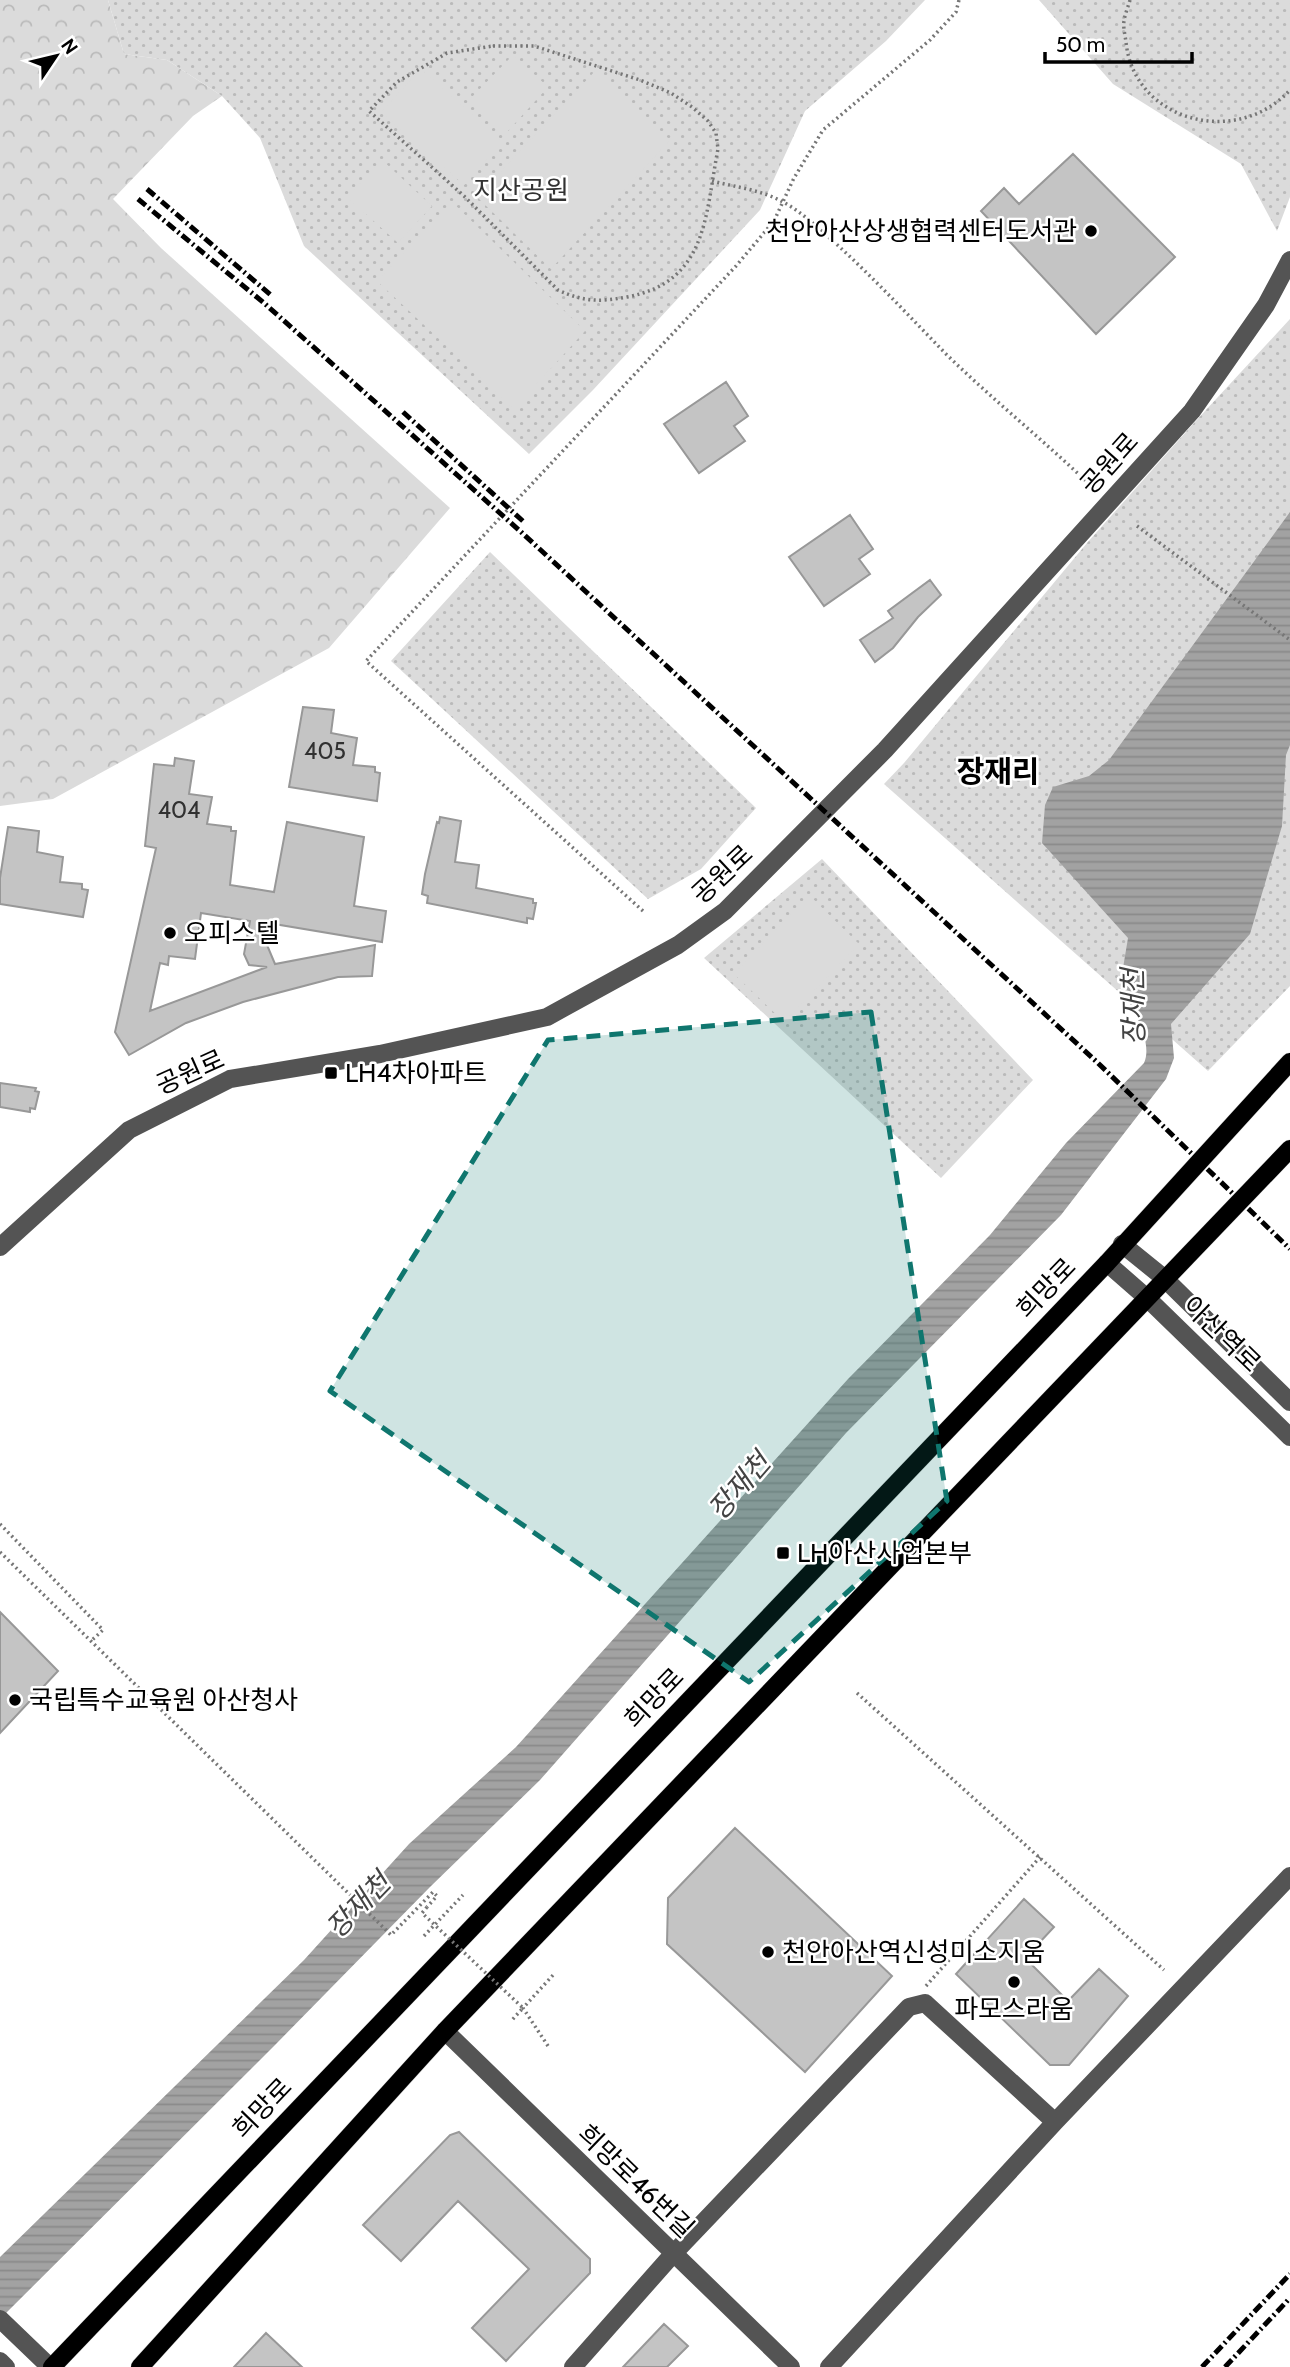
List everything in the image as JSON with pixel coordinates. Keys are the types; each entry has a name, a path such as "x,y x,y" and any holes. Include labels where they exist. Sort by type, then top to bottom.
{"main road":[{"name":"희망로","path":"51,2367 1107,1263 1290,1062"},
{"path":"140,2367 445,2031 1290,1149"}],"street":[{"name":"공원로","path":"0,1247 129,1130 230,1079 380,1055 547,1017 677,945 725,911 885,750 1192,411 1266,305 1290,260"},
{"name":"아산역로","path":"1122,1244 1164,1278 1290,1402"},
{"name":"아산역로","path":"1107,1263 1147,1298 1290,1437"},
{"path":"829,2367 1055,2123 1290,1876"},
{"path":"573,2367 673,2254 909,2007 925,2003 1055,2123"},
{"name":"희망로46번길","path":"445,2031 792,2367"},
{"path":"0,2319 51,2367"},
{"path":"0,2361 6,2367"}],"path":[{"path":"643,911 366,661 736,266 774,221 794,178 823,130 861,101 930,40 956,12 959,0"},
{"path":"1130,0 1124,23 1127,57 1142,87 1170,110 1200,120 1232,122 1261,113 1290,90"},
{"path":"493,46 534,46 640,80 671,93 692,107 708,121 716,133 718,149 712,181 700,243 684,269 661,287 632,296 600,302 574,297 558,290 464,195 369,111 397,82 447,53 493,46"},
{"path":"712,181 766,195 783,202 809,220 862,267 985,391 1024,423 1088,483"},
{"path":"1137,526 1290,640"},
{"path":"0,1524 103,1630 91,1640"},
{"path":"0,1552 391,1936 433,1892 437,1896 422,1913 523,2008 548,2046"},
{"path":"857,1693 1164,1970"},
{"path":"926,1986 1040,1857"},
{"path":"424,1936 463,1895"},
{"path":"512,2020 554,1974"}],"highlighted area":[{"path":"871,1012 947,1501 749,1682 330,1391 548,1040"}],"green space":[{"path":"0,0 108,0 124,54 167,60 222,96 193,116 113,199 161,248 450,508 329,648 53,799 0,806"},
{"name":"지산공원","path":"108,0 925,0 886,41 805,111 760,210 593,390 529,454 304,246 260,138 222,96 167,60 124,54"},
{"path":"1039,0 1290,0 1290,197 1277,231 1241,164 1113,84"},
{"path":"513,55 548,87 507,132 471,98"},
{"path":"421,69 503,142 464,185 381,112"},
{"path":"596,70 670,140 551,269 477,197"},
{"path":"382,160 432,206 398,243 347,197"},
{"path":"452,202 585,331 514,409 377,281"},
{"path":"1290,319 1290,986 1208,1071 884,784 1087,543"},
{"path":"490,552 756,808 701,869 648,899 391,661"},
{"path":"822,859 1033,1080 941,1178 704,958"},
{"path":"809,895 859,944 784,1022 734,974"}],"water":[{"name":"장재천","path":"1290,512 1290,745 1286,755 1282,826 1250,934 1171,1024 1174,1058 1166,1079 1061,1215 846,1433 540,1780 0,2319 0,2257 304,1960 409,1844 516,1747 848,1379 990,1235 1066,1143 1144,1063 1146,1044 1143,1034 1135,1012 1120,986 1128,938 1042,843 1045,805 1053,787 1089,776 1109,760"}],"building":[{"path":"1073,154 1175,257 1096,334 981,211 1004,188 1019,204"},
{"path":"726,382 748,416 734,426 745,441 699,473 664,424"},
{"path":"850,515 873,549 859,559 870,574 824,606 789,557"},
{"path":"930,580 941,595 918,617 893,648 875,662 860,640 893,618 888,611"},
{"path":"303,707 334,710 331,733 357,738 353,765 375,767 375,772 380,773 377,801 289,787"},
{"path":"175,758 194,761 189,794 212,797 207,824 231,827 231,831 236,831 230,885 274,892 287,822 364,837 354,906 386,911 382,942 268,923 267,945 275,964 375,945 372,976 338,977 243,1002 186,1023 129,1055 115,1032 156,848 145,846 154,764 174,766","holes":["201,913 250,921 244,954 249,965 267,967 150,1011 160,963 168,965 169,956 195,959"]},
{"path":"440,817 461,821 455,862 479,865 476,888 533,899 533,903 536,903 533,919 527,918 527,923 427,903 428,896 422,894 425,874"},
{"path":"8,827 39,831 37,852 63,857 60,882 82,884 82,889 88,890 83,917 0,904 0,878"},
{"path":"0,1083 36,1088 35,1091 39,1092 35,1109 30,1108 30,1112 0,1107"},
{"name":"국립특수교육원 아산청사","path":"0,1612 58,1671 0,1733"},
{"path":"735,1828 892,1976 805,2072 667,1944 668,1898"},
{"name":"파모스라움","path":"1024,1899 1054,1927 1025,1958 1068,2001 1099,1969 1128,1996 1069,2065 1050,2065 956,1974"},
{"path":"459,2132 590,2259 590,2273 506,2361 472,2328 529,2269 458,2201 401,2261 363,2225 450,2135"},
{"path":"664,2324 688,2346 667,2367 623,2367"},
{"path":"266,2333 302,2367 234,2367"}],"railway":[{"path":"147,189 272,296"},
{"path":"138,199 264,303 520,531 1098,1063 1290,1249"},
{"path":"403,412 525,523"},
{"path":"1202,2367 1290,2274"},
{"path":"1225,2367 1290,2298"}],"place":[{"name":"천안아산상생협력센터도서관","path":"1091,231"},
{"name":"오피스텔","path":"170,933"},
{"name":"LH4차아파트","path":"331,1073"},
{"name":"LH아산사업본부","path":"783,1553"},
{"name":"국립특수교육원 아산청사","path":"15,1700"},
{"name":"천안아산역신성미소지움","path":"768,1952"},
{"name":"파모스라움","path":"1014,1982"}],"district":[{"name":"장재리","path":"998,772"}]}
